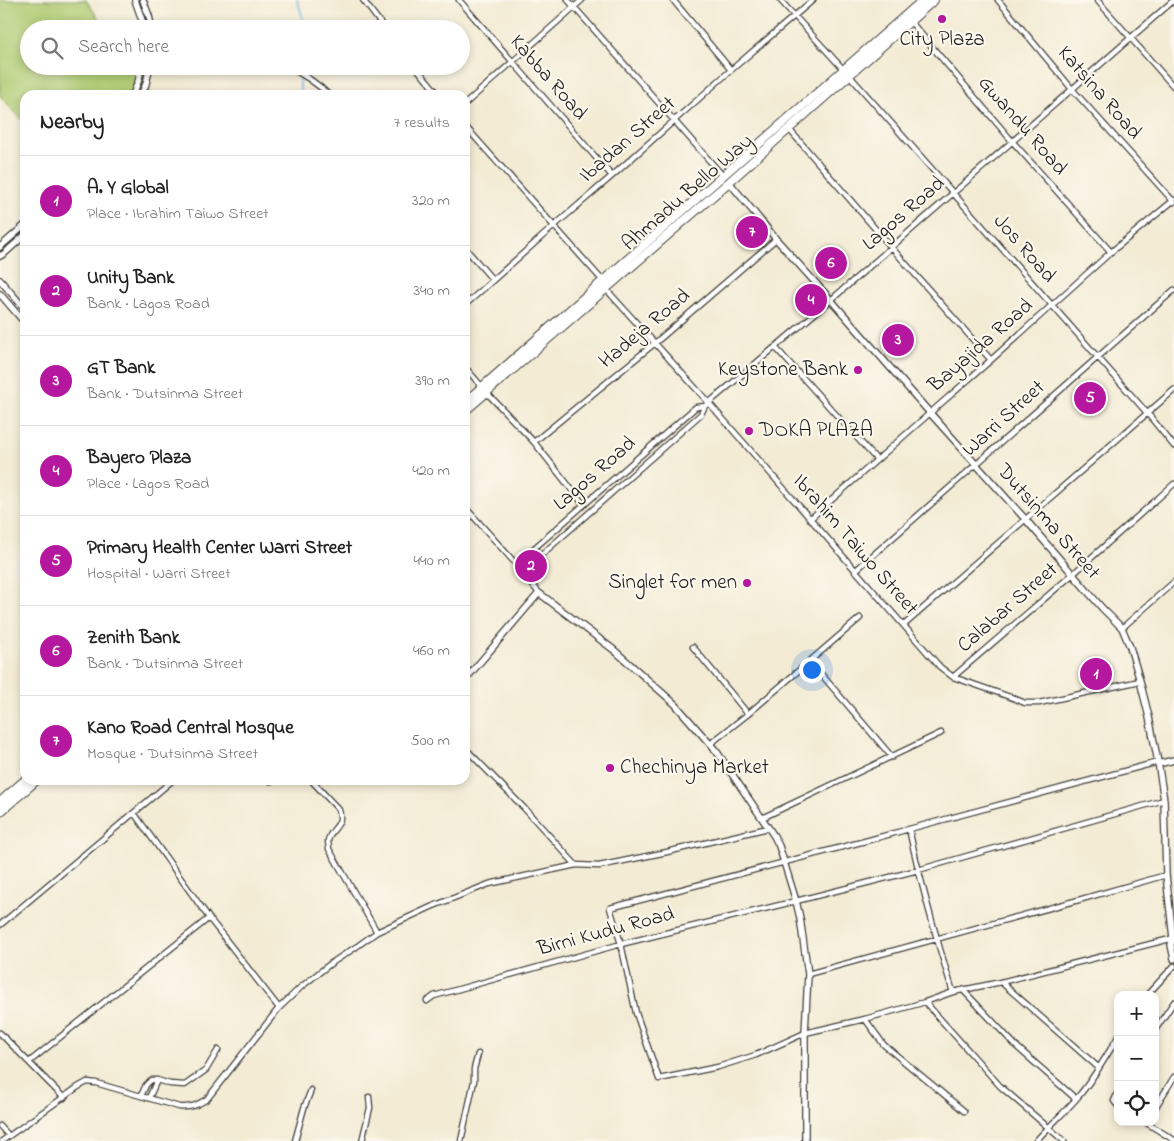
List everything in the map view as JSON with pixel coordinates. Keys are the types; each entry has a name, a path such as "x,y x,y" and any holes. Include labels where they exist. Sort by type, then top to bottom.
{"main road":[{"name":"Ahmadu Bello Way","path":"726,179 788,128 923,0"},
{"name":"Ahmadu Bello Way","path":"470,399 484,389 604,285 846,72 934,0"},
{"name":"Ahmadu Bello Way","path":"470,405 484,389"},
{"path":"0,802 20,784"},
{"path":"0,812 31,785"}],"street":[{"path":"135,0 142,20"},
{"path":"143,0 150,20"},
{"path":"362,0 378,20"},
{"name":"Kabba Road","path":"459,0 612,176"},
{"path":"568,0 726,179"},
{"path":"470,100 582,0"},
{"path":"673,0 731,70"},
{"name":"Jos Road","path":"780,0 1052,305 1174,446"},
{"name":"Ibadan Street","path":"470,300 813,0"},
{"path":"1097,0 1174,87"},
{"name":"Lagos Road","path":"516,564 696,407 707,404 831,300 1174,0"},
{"name":"Katsina Road","path":"998,2 1072,89 1174,201"},
{"name":"Gwandu Road","path":"910,21 1012,141 1111,252"},
{"path":"135,90 140,75"},
{"path":"143,90 148,75"},
{"path":"305,75 323,90"},
{"path":"423,75 435,90"},
{"path":"788,128 991,360"},
{"name":"Ibrahim Taiwo Street","path":"470,132 707,404 940,667 953,677 1025,703 1039,703 1140,681"},
{"name":"Dutsinma Street","path":"726,179 776,239 1102,608 1122,628 1140,681 1164,800 1166,875 1174,938 1171,945 1174,959"},
{"name":"Bayajida Road","path":"810,519 1111,252 1174,201"},
{"path":"0,247 20,229"},
{"name":"Hadeja Road","path":"534,442 655,343 776,239"},
{"path":"0,256 20,240"},
{"path":"470,254 492,280"},
{"path":"0,280 20,303"},
{"name":"Warri Street","path":"855,571 1174,290"},
{"path":"0,294 20,317"},
{"path":"775,346 877,460"},
{"path":"470,373 534,442 584,505"},
{"path":"904,625 1174,390"},
{"path":"522,572 701,414 707,404"},
{"name":"Calabar Street","path":"953,677 1174,484"},
{"path":"470,513 516,564 539,594 614,650 675,704 717,752 779,846 800,918 808,974 805,1033 805,1141"},
{"path":"1122,628 1174,582"},
{"path":"1169,587 1174,592"},
{"path":"470,674 539,594"},
{"path":"710,744 860,618"},
{"path":"693,647 748,714"},
{"path":"810,661 892,757"},
{"path":"762,818 942,733"},
{"path":"470,753 576,865"},
{"path":"1174,760 610,908 621,944 636,1013 659,1079 718,1067 756,1055 805,1033 865,1019 953,992 1001,982 1174,938"},
{"path":"0,925 167,785"},
{"path":"316,785 339,810 341,816 339,822 328,842 330,849 377,932"},
{"name":"Birni Kudu Road","path":"427,1001 434,996 621,944 918,870 1164,800"},
{"path":"134,813 209,918 279,1008"},
{"path":"2,1141 87,1082 179,1107 189,1108 198,1105 207,1098 279,1008 301,987 330,964 377,932 431,907 489,884 576,865 598,866 768,828"},
{"path":"909,829 936,938 953,992"},
{"path":"808,974 1166,875"},
{"path":"29,1062 209,918"},
{"path":"1151,991 1174,966"},
{"path":"1001,982 1099,1068"},
{"path":"963,990 1017,1047 1076,1099"},
{"path":"925,1002 1000,1086 1064,1141"},
{"path":"1159,1024 1174,1002"},
{"path":"865,1019 884,1045 964,1110"},
{"path":"0,1033 64,1098"},
{"path":"1036,1141 1076,1099 1091,1080 1114,1044"},
{"path":"141,1096 150,1080 185,1085 206,1070 218,1050"},
{"path":"461,1141 478,1054"},
{"path":"1159,1101 1174,1077"},
{"path":"149,1098 156,1080"},
{"path":"295,1141 304,1108 312,1090"},
{"path":"362,1141 370,1108 369,1098"},
{"path":"0,1126 9,1136"},
{"path":"1153,1126 1173,1137"}],"green space":[{"path":"0,0 86,0 100,20 20,20 20,75 138,75 149,90 20,90 20,118 0,96"}],"waterway":[{"path":"297,0 304,20"},
{"path":"300,78 300,90"}],"place":[{"name":"City Plaza","path":"942,19"},
{"name":"Kano Road Central Mosque","path":"752,232"},
{"name":"Zenith Bank","path":"831,263"},
{"name":"Bayero Plaza","path":"811,300"},
{"name":"GT Bank","path":"898,340"},
{"name":"Keystone Bank","path":"858,370"},
{"name":"Primary Health Center Warri Street","path":"1090,398"},
{"name":"DOKA PLAZA","path":"749,431"},
{"name":"Unity Bank","path":"531,566"},
{"name":"Singlet for men","path":"747,583"},
{"name":"A. Y Global","path":"1096,674"},
{"name":"Chechinya Market","path":"610,768"}]}
